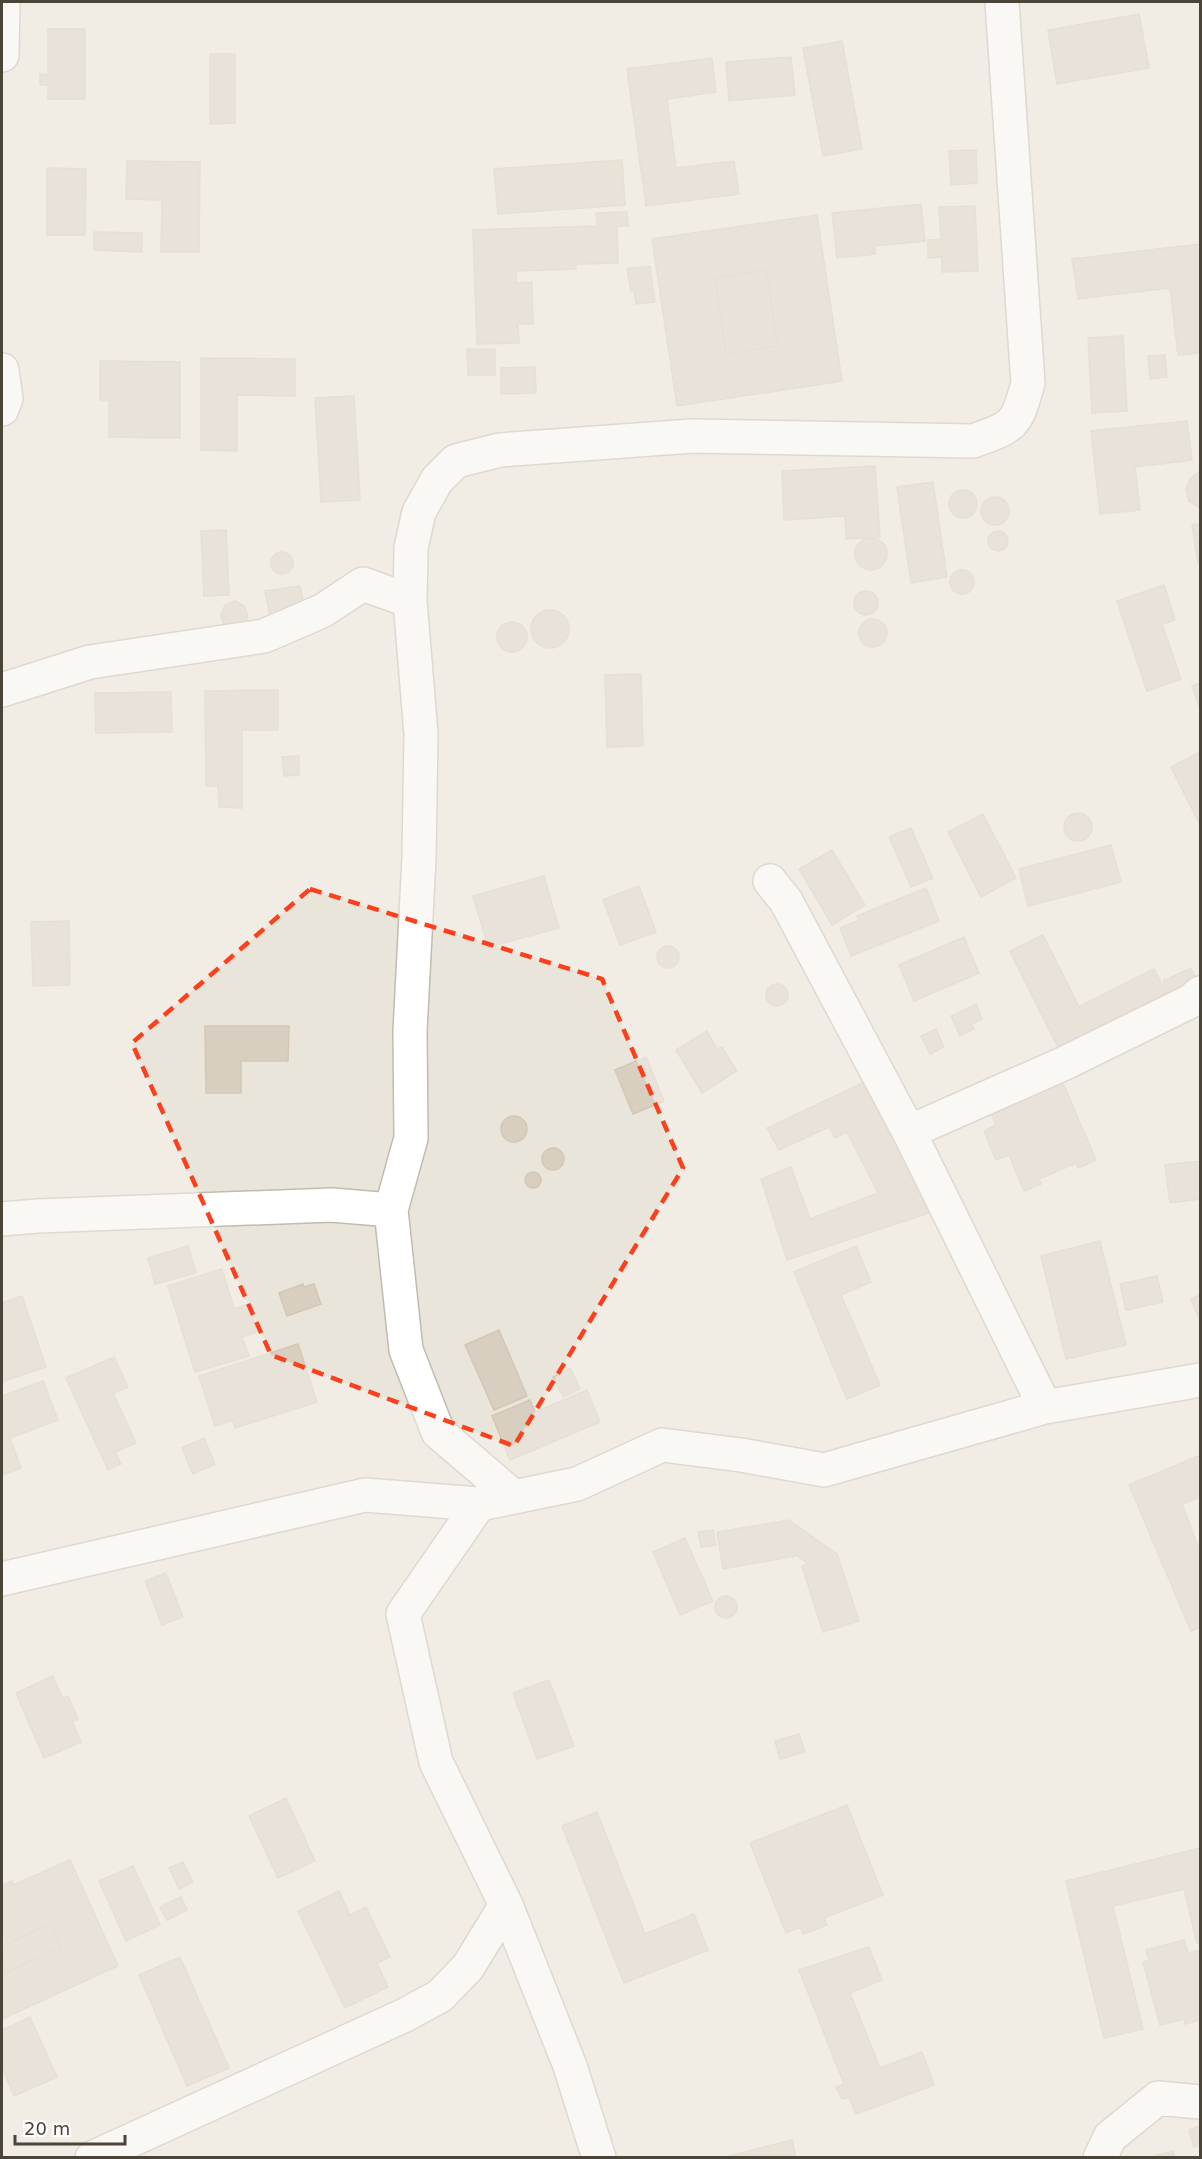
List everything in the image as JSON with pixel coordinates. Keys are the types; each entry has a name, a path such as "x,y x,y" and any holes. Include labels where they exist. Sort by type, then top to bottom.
{"street":[{"path":"2,55 3,2"},
{"path":"514,1497 438,1432 406,1350 391,1210 411,1138 410,1031 419,858 421,734 410,600 411,548 419,512 436,480 456,461 500,450 692,436 974,441 1005,430 1019,414 1028,383 1002,2"},
{"path":"2,370 6,398 2,409"},
{"path":"2,690 90,662 264,636 322,611 363,584 410,600"},
{"path":"770,881 786,901 909,1132 1045,1407"},
{"path":"909,1132 1065,1063 1191,1001 1200,993"},
{"path":"2,1219 332,1205 391,1210"},
{"path":"2,1579 365,1495 479,1504 514,1497 577,1484 662,1445 741,1455 824,1470 1045,1407 1200,1380"},
{"path":"479,1504 403,1614 436,1762 506,1905 570,2066 599,2157"},
{"path":"92,2157 405,2015 440,1996 468,1966 506,1905"},
{"path":"1100,2157 1110,2137 1158,2098 1200,2102"}],"highlighted area":[{"path":"310,889 602,979 683,1168 514,1446 271,1355 132,1043"}],"shaded area":[{"path":"2,2 1200,2 1200,2157 2,2157"}],"building":[{"path":"1139,14 1149,68 1057,84 1048,30"},
{"path":"48,29 85,29 85,99 48,99 48,85 40,85 40,74 48,75"},
{"path":"842,41 862,149 823,156 803,48"},
{"path":"210,54 235,54 235,123 210,124"},
{"path":"791,57 795,95 729,101 726,62"},
{"path":"712,58 716,92 667,99 676,168 734,161 739,194 646,206 627,69"},
{"path":"976,150 977,183 951,185 949,151"},
{"path":"622,160 625,205 498,214 494,169"},
{"path":"127,161 200,162 199,252 161,252 162,200 126,199"},
{"path":"47,168 86,169 85,235 47,235"},
{"path":"921,204 925,241 875,246 875,254 837,258 832,213"},
{"path":"975,206 978,271 942,272 942,257 928,258 928,240 941,240 939,207"},
{"path":"627,212 628,226 617,226 618,263 576,264 576,269 516,271 517,283 532,282 533,324 518,324 519,343 477,344 473,230 597,226 596,213"},
{"path":"817,215 842,381 677,406 652,239","holes":["766,270 778,346 726,354 715,278"]},
{"path":"94,232 142,233 142,252 94,250"},
{"path":"1200,244 1200,353 1178,355 1170,288 1078,299 1072,259"},
{"path":"650,266 655,302 636,304 627,269"},
{"path":"766,270 778,346 726,354 715,278"},
{"path":"1123,336 1127,411 1092,413 1088,338"},
{"path":"467,349 495,349 495,375 468,375"},
{"path":"1165,355 1167,377 1150,379 1148,356"},
{"path":"201,358 295,359 295,396 237,395 237,451 201,450"},
{"path":"100,361 180,362 180,438 109,437 109,400 100,400"},
{"path":"535,367 536,393 501,394 501,368"},
{"path":"354,396 360,500 321,502 315,398"},
{"path":"1187,421 1192,460 1135,467 1140,510 1100,514 1091,431"},
{"path":"875,466 880,537 846,539 845,516 784,520 782,471"},
{"path":"1200,471 1200,508 1189,501 1186,489 1191,478"},
{"path":"933,482 947,577 911,583 897,487"},
{"path":"963,490 973,494 977,504 973,514 963,518 953,514 949,504 953,494"},
{"path":"995,497 1005,501 1009,511 1005,521 995,525 985,521 981,511 985,501"},
{"path":"1200,524 1200,564 1198,564 1192,525"},
{"path":"226,530 229,595 204,596 201,531"},
{"path":"998,531 1005,534 1008,541 1005,548 998,551 991,548 988,541 991,534"},
{"path":"871,538 882,543 887,554 882,565 871,570 860,565 855,554 860,543"},
{"path":"282,552 292,559 293,563 286,573 282,574 272,567 271,563 278,553"},
{"path":"962,570 971,573 974,582 971,591 962,594 953,591 950,582 953,573"},
{"path":"1164,585 1175,620 1162,624 1181,679 1147,691 1117,601"},
{"path":"300,586 305,611 270,616 265,591"},
{"path":"866,591 875,594 878,603 875,612 866,615 857,612 854,603 857,594"},
{"path":"235,601 244,606 248,616 244,626 224,625 221,615 225,605"},
{"path":"550,610 564,615 569,629 564,643 550,648 536,643 531,629 536,615"},
{"path":"873,619 883,623 887,633 883,643 873,647 863,643 859,633 863,623"},
{"path":"512,622 518,623 526,631 526,643 518,651 512,652 506,651 498,643 497,637 498,631 506,623"},
{"path":"641,674 643,746 607,747 605,675"},
{"path":"1200,683 1200,709 1192,686"},
{"path":"278,690 278,730 242,730 242,808 219,807 218,786 206,786 205,691"},
{"path":"171,692 172,732 96,733 95,693"},
{"path":"1200,752 1200,825 1171,767"},
{"path":"299,756 299,775 284,776 282,757"},
{"path":"1078,813 1088,817 1092,827 1088,837 1078,841 1068,837 1064,827 1068,817"},
{"path":"983,814 1016,878 981,897 948,832"},
{"path":"911,828 933,878 911,887 889,837"},
{"path":"1111,845 1121,882 1028,906 1019,869"},
{"path":"832,850 865,905 832,925 799,869"},
{"path":"544,876 559,928 488,947 473,896"},
{"path":"639,886 656,932 620,945 603,900"},
{"path":"926,888 939,921 851,956 840,928 859,920 857,916"},
{"path":"69,921 70,985 33,986 31,922"},
{"path":"1043,935 1079,1007 1154,969 1171,1003 1063,1057 1010,951"},
{"path":"964,937 979,973 914,1001 899,965"},
{"path":"668,946 676,949 679,957 676,965 668,968 660,965 657,957 660,949"},
{"path":"1191,968 1200,989 1172,1002 1163,981"},
{"path":"777,984 787,991 788,995 781,1005 777,1006 767,999 766,995 773,985"},
{"path":"976,1004 982,1019 971,1024 974,1029 960,1036 951,1016"},
{"path":"205,1026 289,1026 288,1061 241,1061 241,1093 206,1093"},
{"path":"936,1029 944,1047 930,1054 921,1036"},
{"path":"707,1031 717,1049 722,1047 737,1071 702,1093 676,1050"},
{"path":"646,1057 664,1101 633,1114 615,1070"},
{"path":"1058,1071 1096,1160 1078,1168 1076,1163 1039,1179 1041,1184 1024,1191 1009,1155 996,1160 984,1131 996,1125 987,1102"},
{"path":"871,1079 935,1211 787,1260 761,1179 791,1167 810,1219 878,1193 847,1132 835,1138 829,1127 779,1150 767,1128"},
{"path":"514,1116 523,1120 527,1129 523,1138 514,1142 505,1138 501,1129 505,1120"},
{"path":"553,1148 563,1155 564,1159 557,1169 553,1170 543,1163 542,1159 549,1149"},
{"path":"1200,1161 1200,1199 1170,1203 1165,1165"},
{"path":"533,1172 539,1174 541,1180 539,1186 533,1188 527,1186 525,1180 527,1174"},
{"path":"1100,1241 1126,1345 1066,1359 1041,1256"},
{"path":"188,1246 196,1273 155,1284 148,1258"},
{"path":"856,1246 871,1282 841,1295 880,1385 847,1399 794,1272"},
{"path":"222,1269 234,1309 249,1304 257,1332 242,1337 249,1356 195,1372 168,1286"},
{"path":"1157,1276 1163,1302 1126,1310 1120,1284"},
{"path":"303,1284 304,1287 314,1284 321,1304 287,1316 279,1293"},
{"path":"1200,1295 1200,1321 1191,1299"},
{"path":"22,1296 46,1367 2,1382 2,1303"},
{"path":"499,1330 527,1396 494,1410 465,1345"},
{"path":"298,1344 317,1402 235,1428 233,1420 215,1426 199,1376"},
{"path":"114,1357 128,1387 113,1393 136,1443 115,1452 121,1464 108,1470 66,1378"},
{"path":"570,1368 580,1389 563,1397 553,1377"},
{"path":"43,1381 58,1420 10,1438 21,1468 2,1475 2,1396"},
{"path":"587,1390 600,1422 510,1460 492,1416 530,1400 535,1412"},
{"path":"204,1438 215,1464 193,1474 182,1448"},
{"path":"1198,1456 1200,1497 1182,1504 1200,1552 1200,1627 1191,1631 1129,1485"},
{"path":"789,1520 837,1554 859,1621 823,1632 802,1566 808,1564 795,1554 795,1556 723,1569 717,1532"},
{"path":"713,1530 716,1545 701,1547 698,1532"},
{"path":"685,1538 713,1601 680,1615 653,1552"},
{"path":"166,1573 183,1617 162,1625 145,1581"},
{"path":"726,1596 736,1603 737,1607 730,1617 726,1618 716,1611 715,1607 722,1597"},
{"path":"53,1676 63,1699 68,1696 78,1719 72,1721 81,1742 44,1758 16,1693"},
{"path":"549,1680 574,1746 537,1759 513,1693"},
{"path":"799,1734 805,1752 780,1759 775,1741"},
{"path":"286,1798 315,1861 278,1878 249,1816"},
{"path":"847,1805 883,1895 824,1918 827,1925 803,1934 800,1927 786,1933 750,1843"},
{"path":"597,1812 645,1934 694,1914 708,1950 624,1983 562,1826"},
{"path":"1200,1848 1200,1943 1197,1943 1184,1889 1113,1906 1143,2029 1104,2038 1066,1881"},
{"path":"70,1860 118,1966 2,2019 2,1971 3,1974 61,1947 50,1924 2,1946 2,1886 12,1881 13,1885"},
{"path":"183,1862 193,1882 179,1889 169,1868"},
{"path":"133,1866 160,1925 126,1941 99,1881"},
{"path":"339,1891 350,1915 366,1907 390,1957 377,1963 388,1987 345,2008 298,1911"},
{"path":"181,1897 187,1910 167,1920 160,1907"},
{"path":"50,1924 61,1947 3,1974 2,1946"},
{"path":"1184,1940 1188,1953 1200,1950 1200,2020 1185,2024 1184,2019 1160,2025 1143,1962 1149,1960 1146,1950"},
{"path":"869,1947 882,1980 850,1993 880,2068 922,2052 934,2085 856,2114 849,2097 842,2099 836,2087 844,2084 799,1970"},
{"path":"180,1957 229,2068 187,2086 139,1975"},
{"path":"30,2017 57,2077 14,2096 2,2067 2,2030"},
{"path":"1200,2126 1200,2145 1194,2147 1189,2130"},
{"path":"792,2140 796,2158 729,2158 729,2156"},
{"path":"1173,2151 1175,2158 1148,2158"}]}
